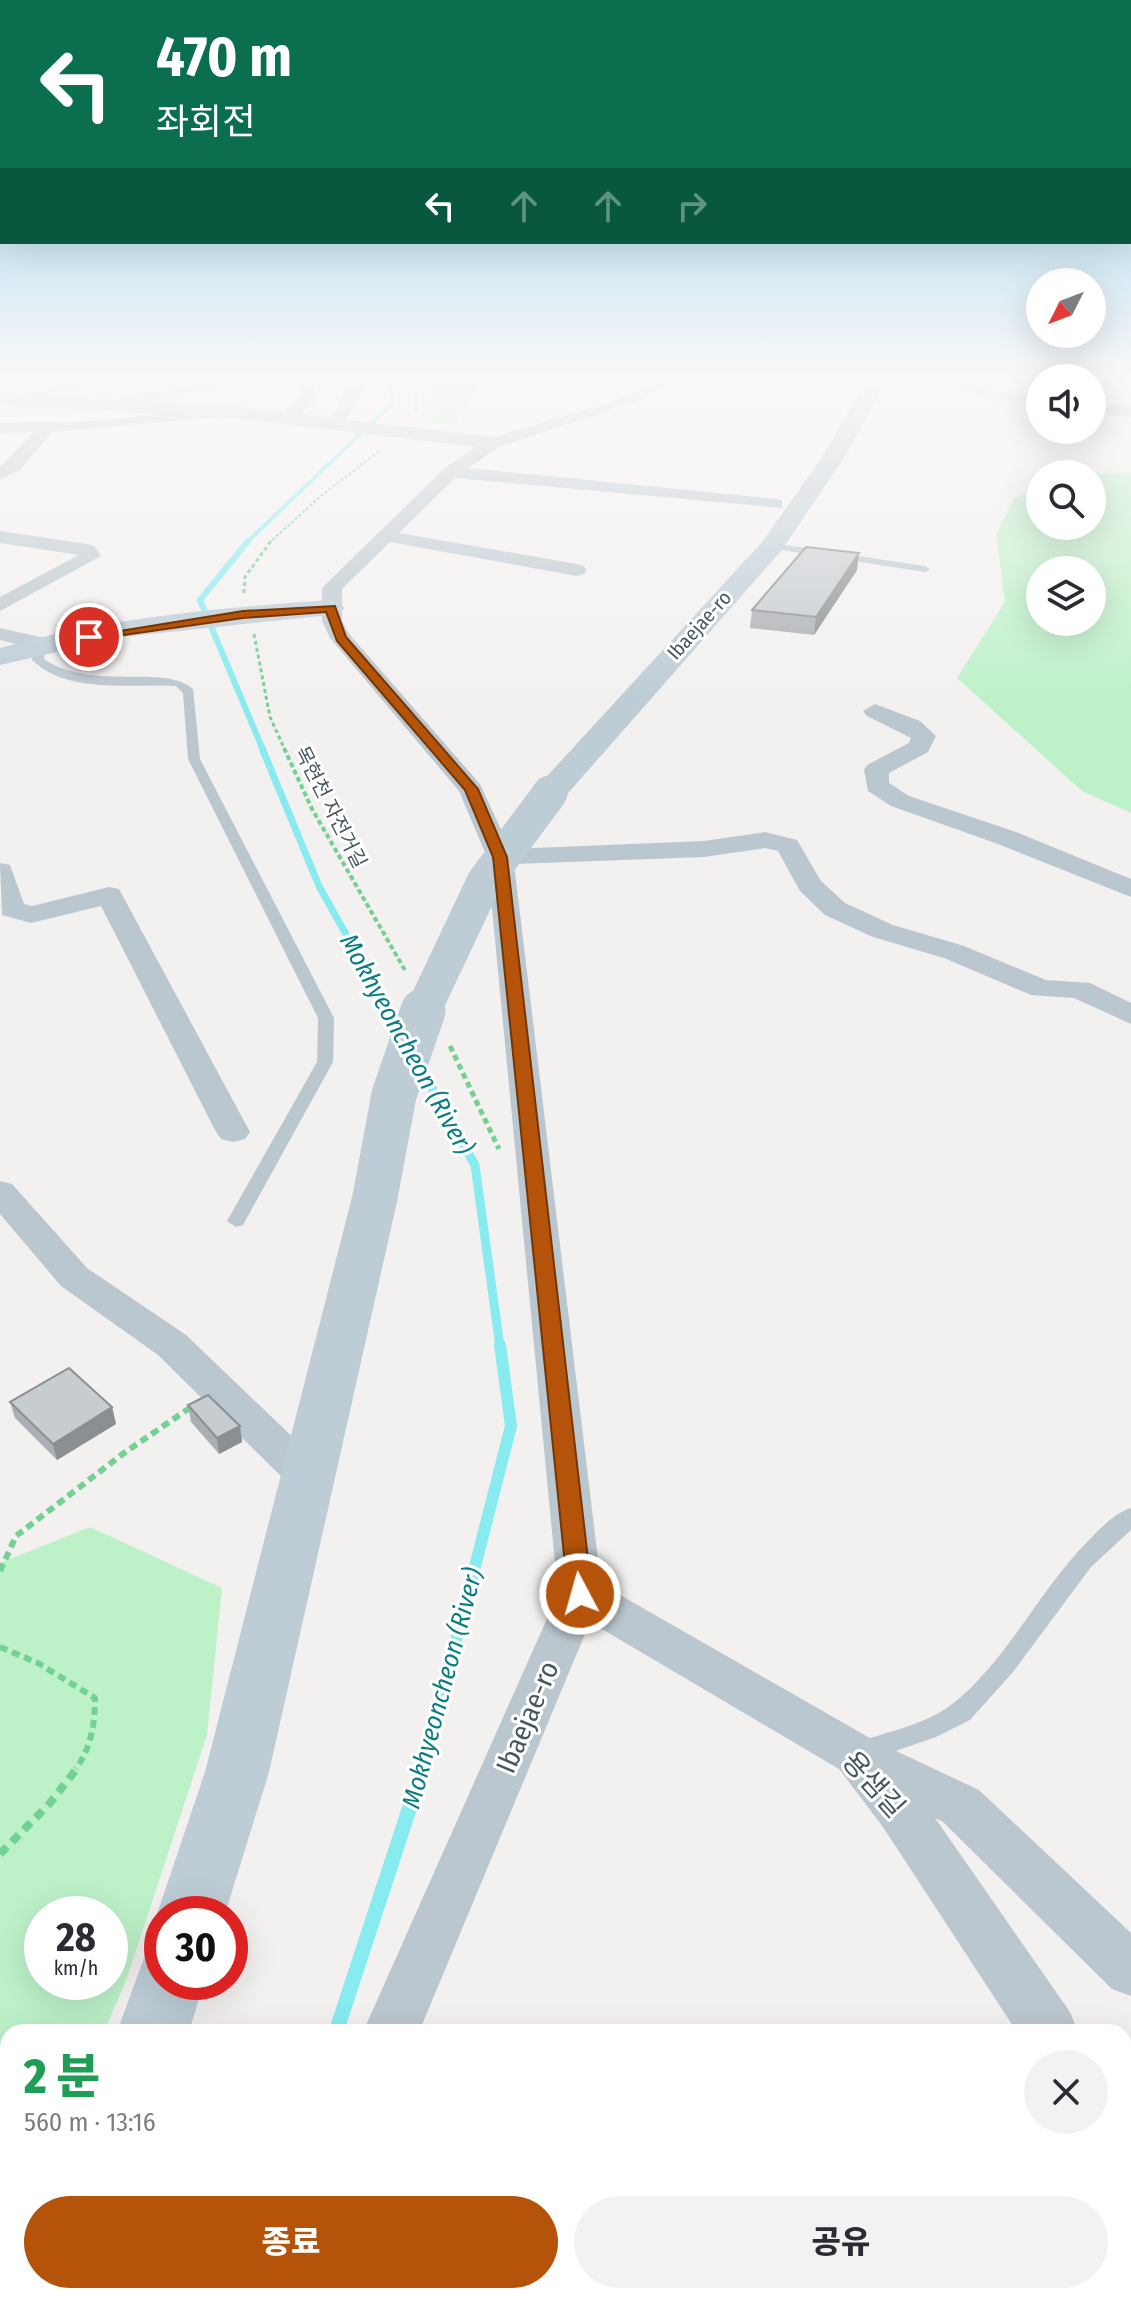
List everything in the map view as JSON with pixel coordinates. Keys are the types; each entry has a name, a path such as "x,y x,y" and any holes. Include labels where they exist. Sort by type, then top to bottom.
{"main road":[{"name":"Ibaejae-ro","path":"197,1896 237,1772 375,1197 394,1095 421,1016 452,945 484,882 550,793 772,546 814,486"},
{"path":"0,657 41,644 169,624 331,608"},
{"path":"156,2024 163,2000"}],"street":[{"path":"331,608 332,588 437,486"},
{"path":"588,486 776,504"},
{"path":"386,536 577,570"},
{"path":"0,537 87,550 91,556 0,605"},
{"name":"Ibaejae-ro","path":"331,608 332,621 341,638 471,789 500,857 580,1594 394,2024"},
{"path":"0,634 41,644"},
{"path":"875,711 912,726 924,736 919,747 876,770 877,786 900,801 1007,838 1131,889"},
{"path":"500,857 704,849 765,840 788,846 810,885 835,909 883,931 954,952 1042,989 1079,989 1131,1015"},
{"path":"0,871 12,909 31,915 109,895 233,1132"},
{"path":"0,1192 74,1277 172,1345 308,1477"},
{"name":"용샘길","path":"580,1594 856,1754 901,1811 1045,2024"},
{"path":"856,1754 961,1806 1131,1970"}],"lane":[{"path":"772,546 925,569"},
{"path":"41,644 38,660 51,671 80,680 179,683 189,692 194,759 326,1018 325,1062 236,1221"},
{"path":"856,1754 959,1714 1075,1570 1131,1517"}],"path":[{"name":"목현천 자전거길","path":"337,486 273,537 253,563 243,587 270,717 312,809 408,974"},
{"path":"448,1043 488,1120 503,1161"},
{"path":"0,1571 16,1536 124,1453 217,1389"},
{"path":"0,1647 38,1663 95,1698 98,1721 84,1757 50,1806 0,1854"}],"green space":[{"path":"1106,486 1131,486 1131,813 1082,791 957,678 1005,602 996,534 1014,498 1026,494 1026,540 1106,540"},
{"path":"90,1527 222,1588 207,1735 154,1896 144,1896 144,1926 128,1975 128,1896 24,1896 24,2000 118,2000 107,2024 0,2024 0,1563"}],"building":[{"path":"806,547 859,553 816,617 752,610"},
{"path":"69,1368 112,1407 53,1444 10,1402"},
{"path":"208,1395 240,1426 217,1438 188,1405"}],"waterway":[{"name":"Mokhyeoncheon (River)","path":"248,541 306,486"},
{"name":"Mokhyeoncheon (River)","path":"248,541 200,600 263,750"},
{"name":"Mokhyeoncheon (River)","path":"262,748 319,886 390,1013"},
{"name":"Mokhyeoncheon (River)","path":"389,1011 400,1031"},
{"name":"Mokhyeoncheon (River)","path":"419,1065 475,1165 500,1347"},
{"name":"Mokhyeoncheon (River)","path":"423,1769 511,1426 500,1345"},
{"name":"Mokhyeoncheon (River)","path":"339,2024 423,1767"}],"route":[{"path":"89,637 243,615 331,608 332,621 341,638 471,789 500,857 580,1594"}]}
